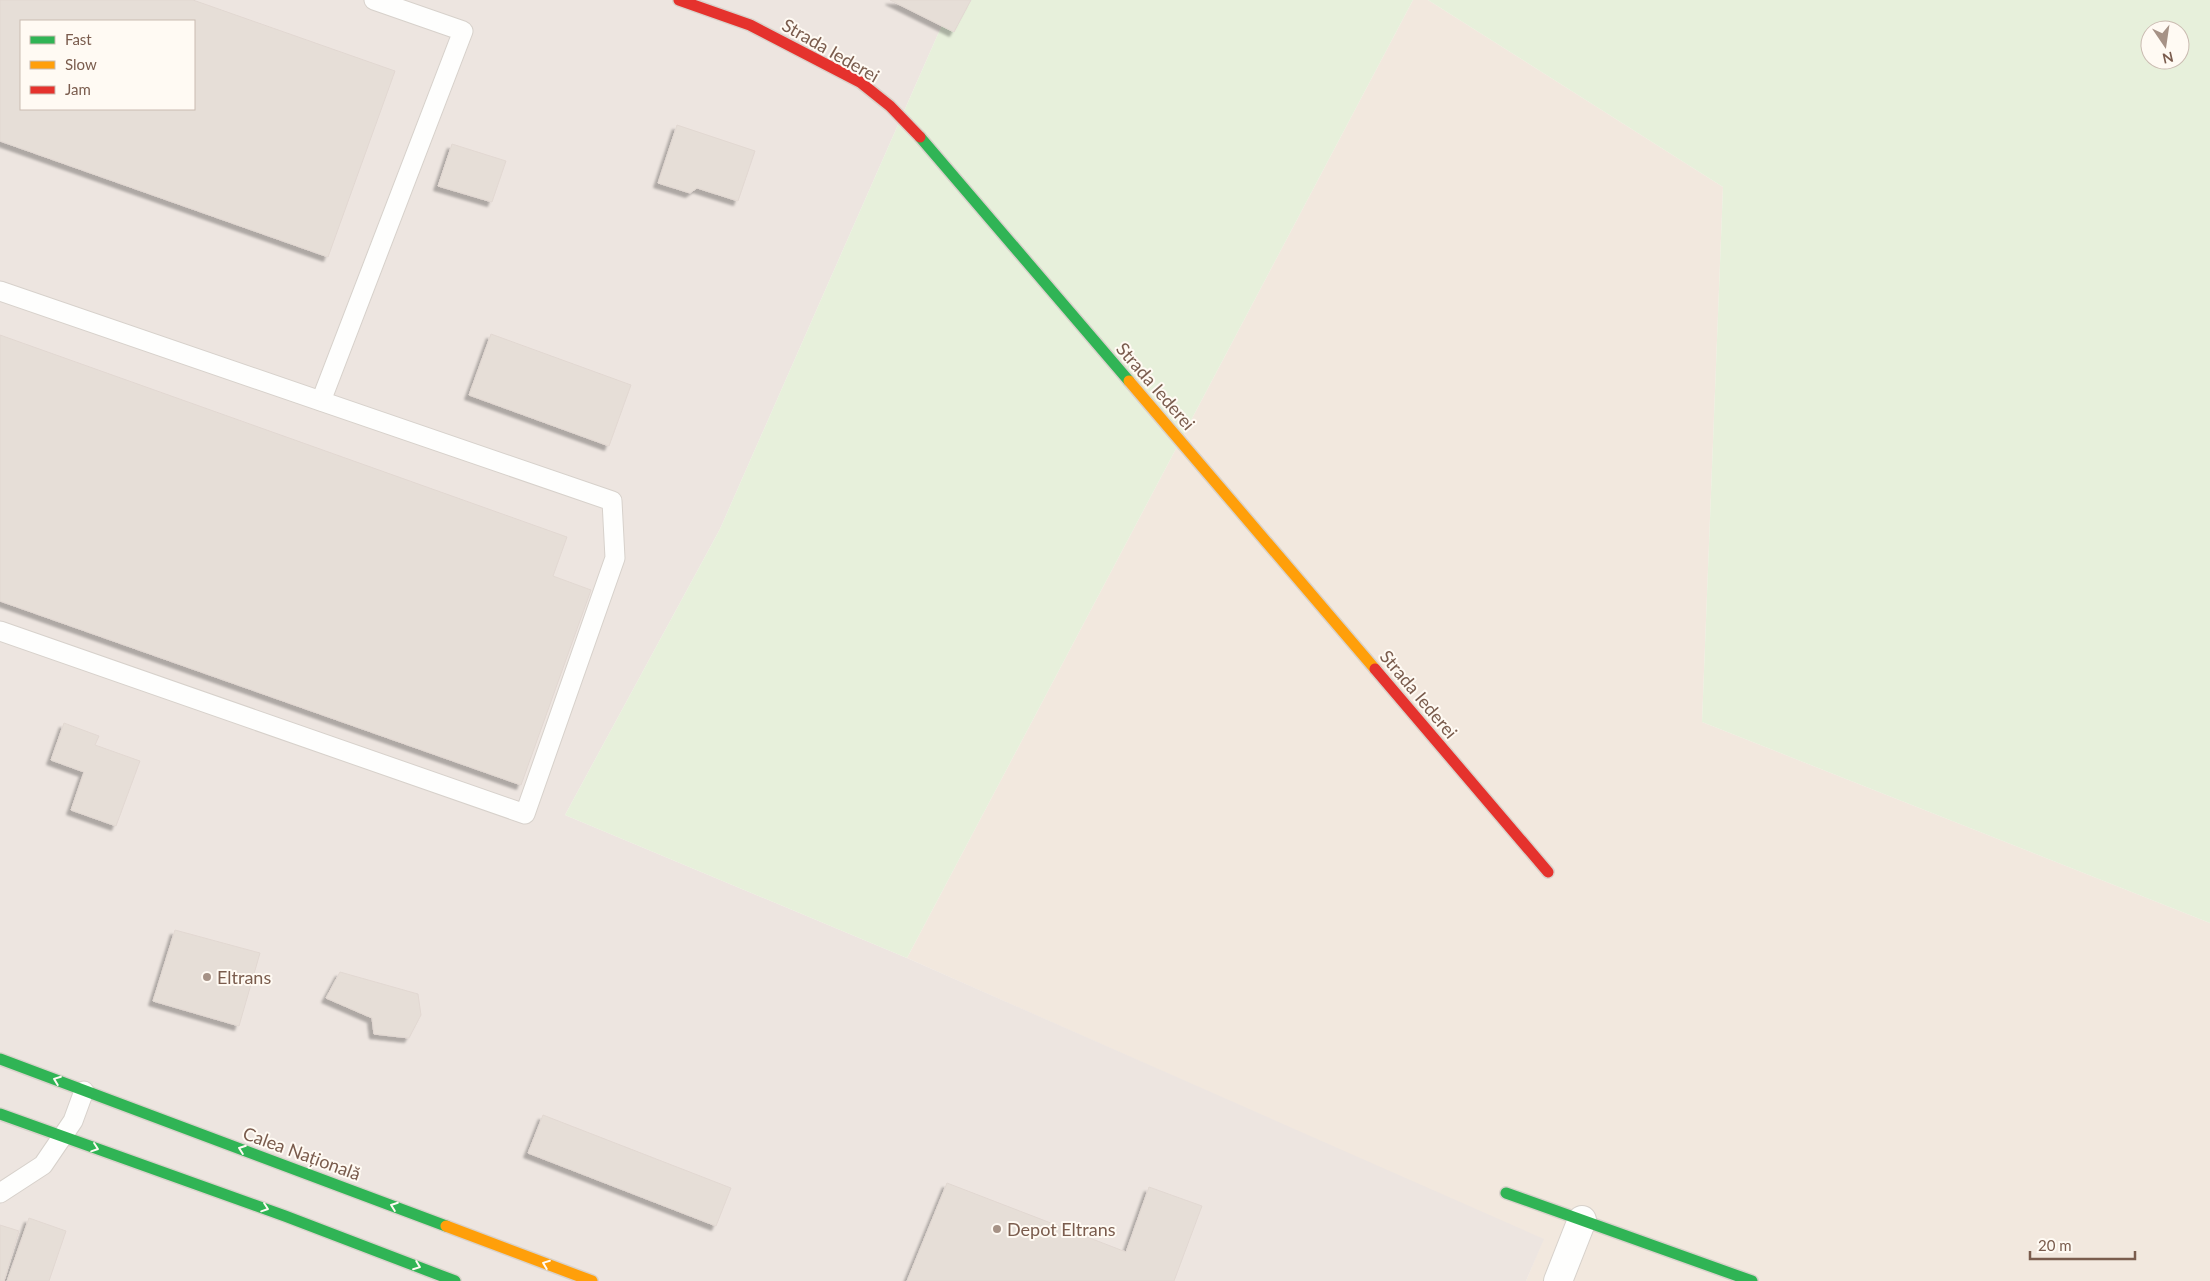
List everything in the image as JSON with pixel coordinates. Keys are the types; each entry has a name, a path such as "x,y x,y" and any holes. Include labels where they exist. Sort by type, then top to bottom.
{"street":[{"name":"Strada Iederei","path":"679,0 750,25 824,62 860,82 890,106 920,137 1548,872"},
{"name":"Calea Națională","path":"0,1059 592,1281"},
{"path":"0,1114 285,1216 455,1281"},
{"path":"1506,1193 1752,1281"},
{"path":"1558,1281 1582,1220"}],"lane":[{"path":"321,402 463,31 374,0"},
{"path":"0,291 612,501 616,558 525,814 0,631"},
{"path":"0,1193 43,1165 64,1137 77,1112 84,1091"}],"shaded area":[{"path":"0,0 953,0 720,529 565,815 907,958 1544,1239 1526,1281 0,1281"},
{"path":"1413,0 1428,0 1723,187 1702,722 2210,923 2210,1281 1526,1281 1543,1240 907,958"}],"green space":[{"path":"953,0 1413,0 907,958 565,815 720,529"},
{"path":"1428,0 2210,0 2210,923 1702,722 1723,187"}],"building":[{"path":"0,0 193,0 395,71 328,257 0,141"},
{"path":"890,0 971,0 954,32"},
{"path":"677,125 755,151 738,201 697,188 690,193 658,183"},
{"path":"452,144 506,161 492,202 438,186"},
{"path":"491,334 631,385 609,446 469,395"},
{"path":"0,335 567,537 553,576 591,590 521,785 0,601"},
{"path":"64,723 99,736 95,745 140,761 116,826 71,810 84,772 51,760"},
{"name":"Eltrans","path":"175,930 260,953 239,1026 153,1001"},
{"path":"340,972 418,994 421,1015 409,1038 374,1034 372,1018 326,998"},
{"path":"543,1115 731,1188 716,1226 528,1153"},
{"name":"Depot Eltrans","path":"947,1183 1126,1252 1149,1187 1202,1206 1174,1281 907,1281"},
{"path":"29,1218 66,1231 49,1281 7,1281"},
{"path":"0,1225 19,1231 4,1281 0,1281"}],"traffic: fast":[{"path":"920,137 1129,381"},
{"path":"0,1059 446,1226"},
{"path":"0,1114 285,1216 455,1281"},
{"path":"1506,1193 1752,1281"}],"traffic: slow":[{"path":"1129,381 1375,669"},
{"path":"446,1226 592,1281"}],"traffic: jam":[{"path":"679,0 750,25 860,82 890,106 920,137"},
{"path":"1375,669 1548,872"}],"place":[{"name":"Eltrans","path":"207,977"},
{"name":"Depot Eltrans","path":"997,1229"}]}
